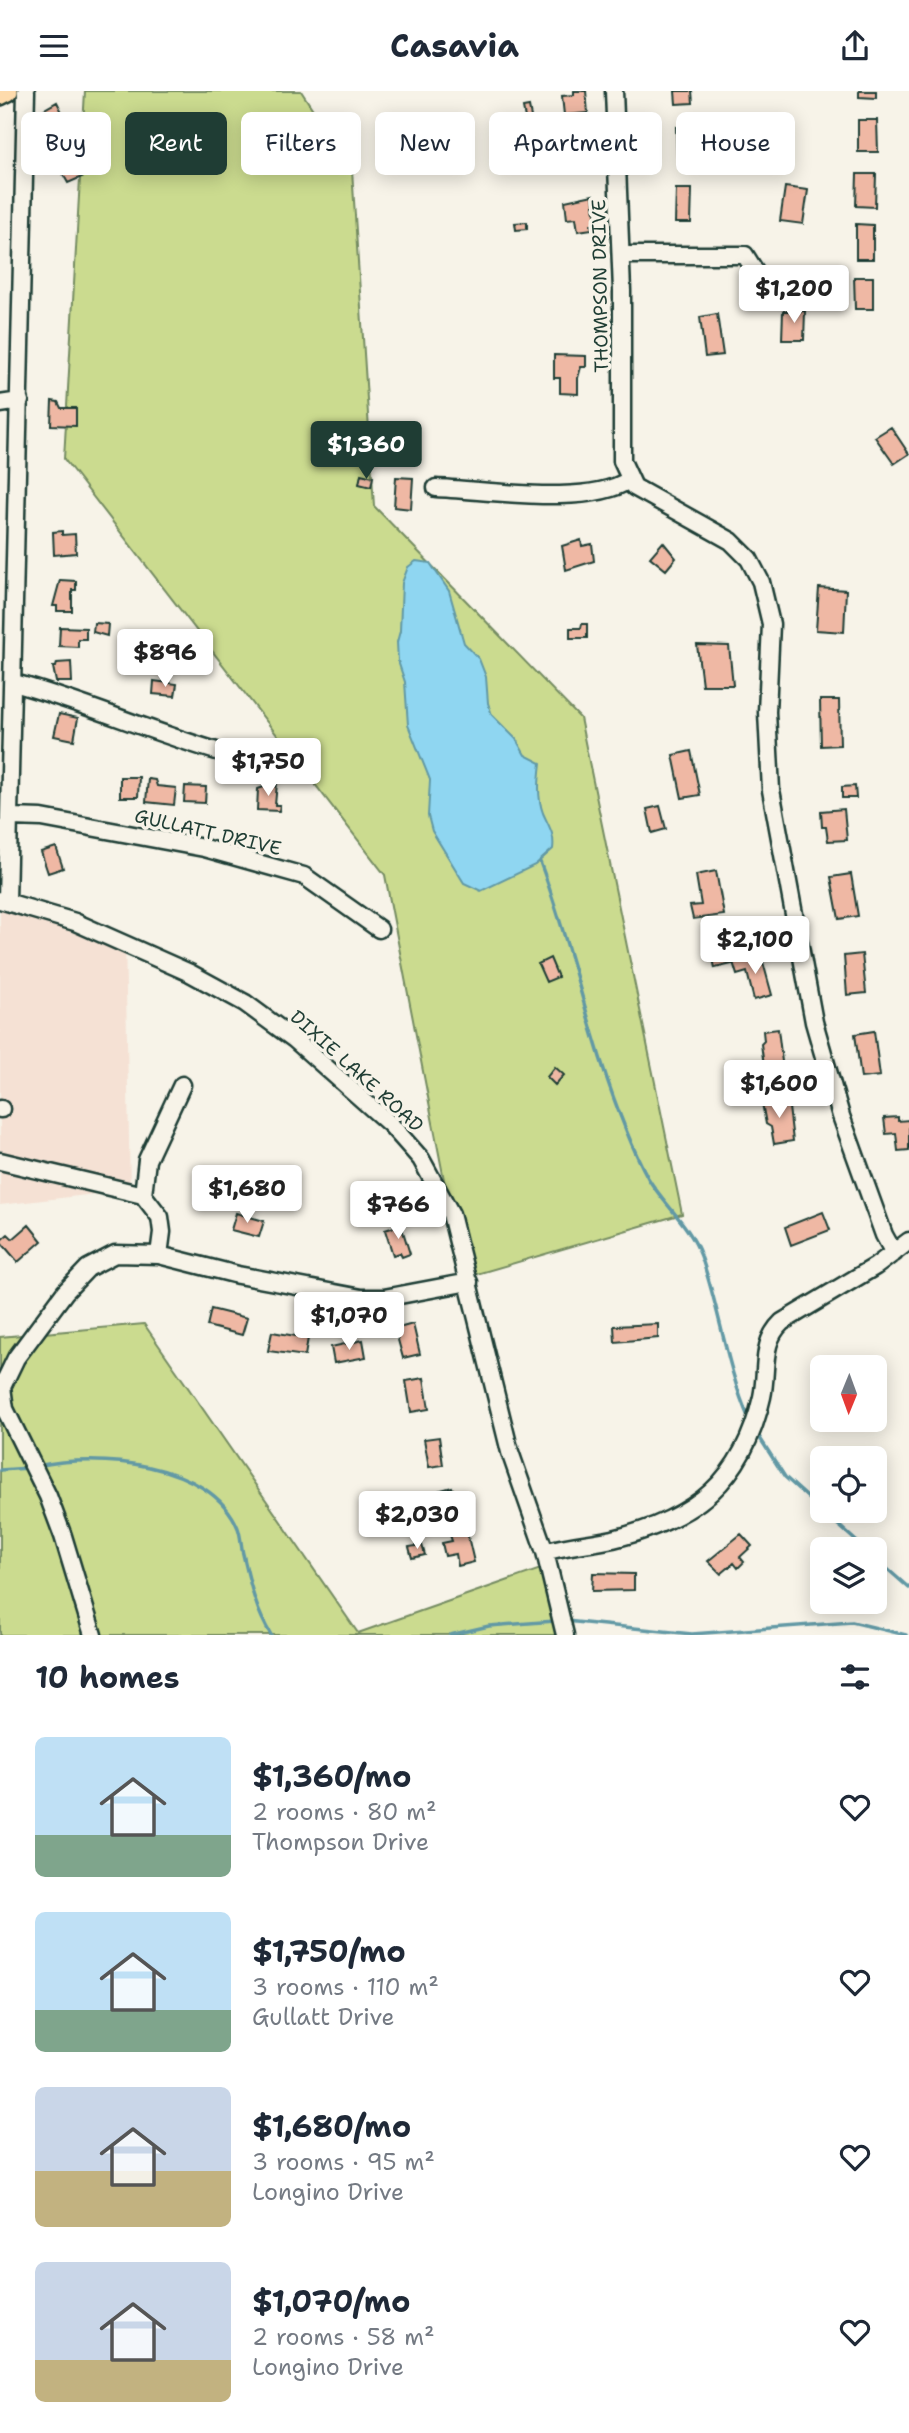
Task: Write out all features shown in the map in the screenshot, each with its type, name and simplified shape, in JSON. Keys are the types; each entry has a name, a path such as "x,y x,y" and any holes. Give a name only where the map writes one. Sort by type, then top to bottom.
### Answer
{"main road":[{"path":"0,95 8,91"}],"street":[{"path":"4,900 11,817 26,91"},
{"name":"THOMPSON DRIVE","path":"614,91 621,255 622,461 629,480"},
{"path":"621,255 745,255 767,290"},
{"path":"0,404 20,401"},
{"path":"436,488 585,495 615,489 629,480 645,496 731,541 749,559 761,582 771,624 766,712 771,790 814,1022 846,1129 884,1235 894,1253"},
{"path":"14,683 54,694 180,741 220,752"},
{"name":"GULLATT DRIVE","path":"11,817 42,818 204,848 304,876 379,929"},
{"name":"DIXIE LAKE ROAD","path":"4,900 75,922 190,972 245,1003 294,1039 391,1125 421,1159 451,1214 510,1452 545,1552 565,1635"},
{"path":"143,1195 147,1160 182,1085"},
{"path":"0,1161 143,1195 160,1217 162,1232 159,1255"},
{"path":"545,1552 642,1531 691,1508 711,1495 736,1465 753,1431 762,1394 766,1346 773,1331 909,1241"},
{"path":"93,1635 63,1536 48,1496 5,1409 2,1387 16,1358 65,1292 88,1268 115,1254 159,1255 238,1275 361,1298 384,1298 469,1282"}],"shaded area":[{"path":"0,888 125,938 130,1190 0,1205"}],"green space":[{"path":"85,91 301,91 315,112 241,112 241,175 352,175 374,506 580,718 682,1214 463,1278 385,875 64,459 80,175 111,175 111,112 84,112"},
{"path":"144,1324 358,1633 552,1565 565,1635 0,1635 0,1337"}],"water":[{"path":"416,561 430,563 449,591 464,643 479,659 486,677 492,715 516,739 525,755 541,763 540,801 552,835 553,849 535,865 481,891 464,883 432,831 428,816 430,780 408,725 405,682 398,661 397,642 402,583 408,567"}],"building":[{"path":"574,91 586,91 588,112 564,112 562,96 574,95"},
{"path":"675,91 692,91 693,103 676,104"},
{"path":"859,91 876,91 876,98 859,97"},
{"path":"57,102 62,112 44,112 43,110"},
{"path":"858,120 877,120 878,152 858,152"},
{"path":"857,174 876,174 875,207 856,206"},
{"path":"64,175 84,176 68,183"},
{"path":"785,187 808,190 803,224 780,221"},
{"path":"676,189 692,189 691,223 675,223"},
{"path":"593,195 596,223 591,225 592,229 578,231 576,218 567,219 565,201"},
{"path":"527,222 527,229 516,230 515,223"},
{"path":"856,224 873,225 873,259 856,259"},
{"path":"854,277 873,277 873,309 855,309"},
{"path":"783,311 805,311 804,340 782,340"},
{"path":"717,314 723,355 705,357 700,317"},
{"path":"554,355 586,356 586,367 581,367 578,378 578,394 560,393 560,378 554,378"},
{"path":"52,401 58,402 61,408 76,408 76,426 51,425"},
{"path":"891,427 909,454 894,464 875,437"},
{"path":"361,474 373,477 371,487 359,484"},
{"path":"396,477 413,478 411,509 394,507"},
{"path":"62,531 62,535 75,534 76,553 54,555 53,532"},
{"path":"581,540 582,546 592,544 594,561 566,570 562,546"},
{"path":"663,542 676,558 666,570 650,557"},
{"path":"60,580 76,581 76,590 72,590 72,611 57,611 57,606 53,606"},
{"path":"819,588 846,590 844,632 816,630"},
{"path":"94,623 108,624 107,636 93,632"},
{"path":"582,624 587,624 587,638 570,638 570,628 581,628"},
{"path":"60,627 86,628 86,639 78,639 78,647 59,646"},
{"path":"697,645 729,646 733,685 702,685"},
{"path":"71,662 72,682 56,682 53,667 56,667 57,663"},
{"path":"154,681 177,684 175,696 153,694"},
{"path":"820,700 839,700 840,745 821,746"},
{"path":"59,714 78,718 74,740 54,736"},
{"path":"691,751 700,795 682,798 673,755"},
{"path":"120,777 139,777 138,797 120,797"},
{"path":"148,779 155,780 157,786 176,788 174,805 146,802"},
{"path":"265,782 277,783 275,805 280,805 279,811 257,810 258,789 264,787"},
{"path":"185,786 206,787 205,803 184,802"},
{"path":"855,786 856,798 842,798 842,787"},
{"path":"660,806 666,829 652,833 647,809"},
{"path":"844,809 847,840 828,841 826,827 822,827 821,811"},
{"path":"56,847 63,868 48,873 41,852"},
{"path":"716,871 724,915 693,919 690,906 701,905 696,875"},
{"path":"851,874 858,916 839,919 831,877"},
{"path":"728,945 732,964 715,968 711,949"},
{"path":"862,954 866,993 847,995 844,956"},
{"path":"761,955 772,995 754,1000 747,972 737,975 733,962"},
{"path":"550,958 558,977 546,982 538,964"},
{"path":"778,1029 783,1070 765,1073 761,1044 764,1041 763,1031"},
{"path":"874,1031 880,1076 861,1078 855,1034"},
{"path":"555,1067 564,1075 555,1085 547,1077"},
{"path":"788,1099 793,1141 774,1144 762,1103"},
{"path":"898,1117 898,1121 909,1120 909,1150 898,1151 896,1133 886,1134 884,1118"},
{"path":"384,1201 385,1210 377,1211 375,1202"},
{"path":"823,1212 830,1230 791,1245 785,1227"},
{"path":"236,1213 264,1221 259,1237 231,1230"},
{"path":"29,1225 42,1241 18,1262 0,1241 8,1234 13,1239"},
{"path":"401,1225 410,1254 402,1257 400,1253 393,1255 385,1230"},
{"path":"211,1309 247,1318 242,1335 207,1326"},
{"path":"413,1324 420,1354 403,1358 395,1329"},
{"path":"658,1324 658,1338 615,1342 614,1326"},
{"path":"272,1332 308,1338 305,1356 268,1351"},
{"path":"363,1340 366,1357 334,1363 331,1347"},
{"path":"424,1378 429,1409 411,1412 406,1381"},
{"path":"439,1437 443,1465 429,1467 424,1439"},
{"path":"452,1487 459,1509 444,1513 438,1491"},
{"path":"466,1528 474,1562 458,1566 456,1554 445,1556 442,1543 452,1541 449,1532"},
{"path":"741,1534 752,1546 740,1557 744,1562 738,1568 734,1563 721,1574 708,1561"},
{"path":"422,1545 425,1555 412,1558 409,1547"},
{"path":"593,1573 634,1574 634,1590 592,1591"}],"waterway":[{"path":"540,862 613,1097 648,1178 684,1225 701,1256 734,1379 749,1419"},
{"path":"756,1432 785,1477 852,1537"},
{"path":"37,1466 61,1462 119,1462 150,1467 204,1488 224,1506 238,1528 254,1596 271,1635"},
{"path":"0,1470 29,1468"},
{"path":"887,1569 909,1588"},
{"path":"450,1635 489,1626 555,1621"},
{"path":"566,1621 692,1634 852,1622 906,1635"}]}
